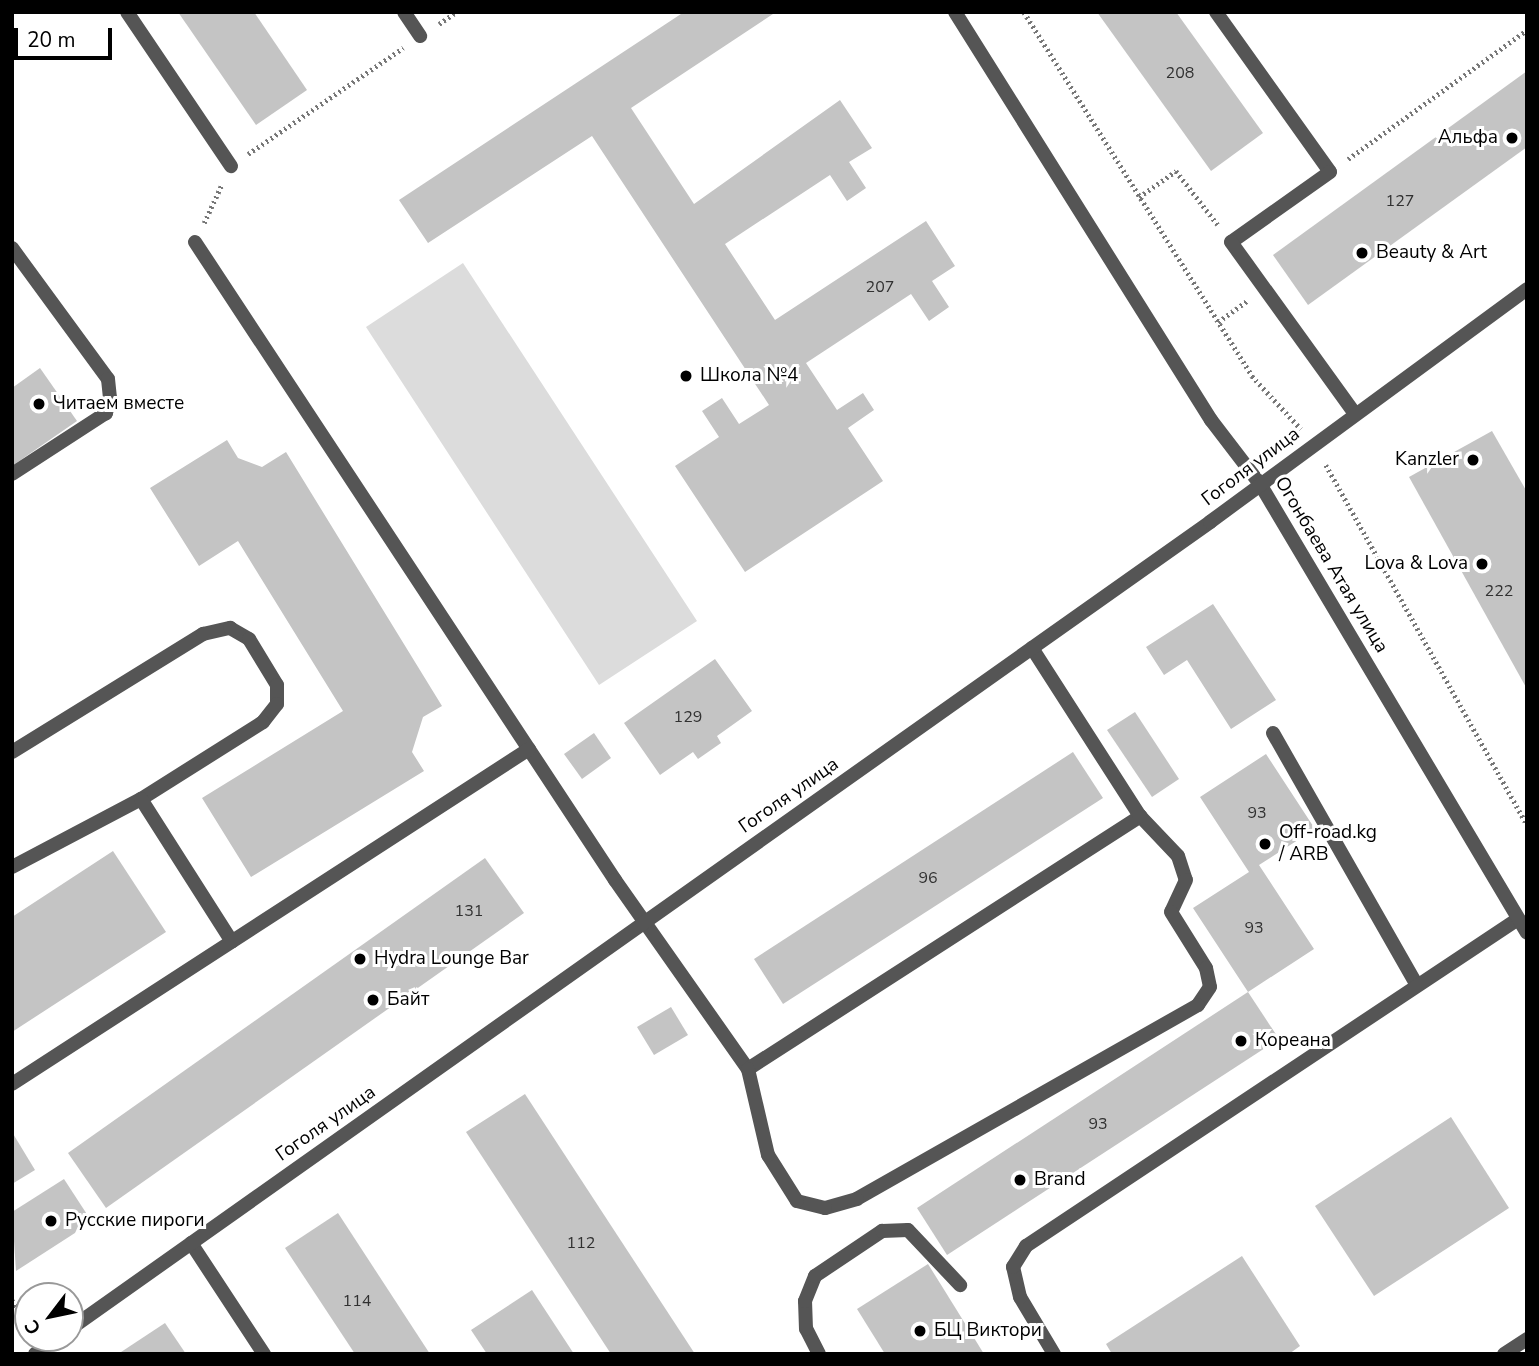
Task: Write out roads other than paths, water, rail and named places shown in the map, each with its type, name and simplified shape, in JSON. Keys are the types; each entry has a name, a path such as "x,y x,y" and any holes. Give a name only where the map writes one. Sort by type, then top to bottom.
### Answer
{"street":[{"path":"127,12 231,166"},
{"path":"404,12 420,36"},
{"name":"Огонбаева Атая улица","path":"955,12 1211,420 1261,484 1527,933"},
{"path":"1216,12 1330,172 1231,242 1355,414"},
{"path":"195,242 643,923 748,1069 768,1155 797,1201 825,1208 857,1199 1198,1005 1210,987 1206,968 1171,912 1186,880 1178,856 1140,816 1032,648"},
{"path":"12,248 108,379 110,398 106,413 12,474"},
{"name":"Гоголя улица","path":"84,1319 1032,648 1527,289"},
{"path":"12,752 203,634 230,628 249,639 277,685 277,704 263,722 141,799 12,867"},
{"path":"1273,733 1416,984"},
{"path":"12,1084 529,749"},
{"path":"141,799 232,942"},
{"path":"748,1069 1140,816"},
{"path":"1054,1354 1020,1297 1013,1267 1026,1246 1416,984 1518,919"},
{"path":"819,1354 806,1329 805,1301 815,1276 882,1231 908,1230 960,1285"},
{"path":"191,1243 264,1354"},
{"path":"1504,1354 1527,1339"}],"place":[{"name":"Альфа","path":"1512,138"},
{"name":"Beauty & Art","path":"1362,253"},
{"name":"Школа №4","path":"686,376"},
{"name":"Читаем вместе","path":"39,404"},
{"name":"Kanzler","path":"1473,460"},
{"name":"Lova & Lova","path":"1482,564"},
{"name":"Off-road.kg / ARB","path":"1265,844"},
{"name":"Hydra Lounge Bar","path":"360,959"},
{"name":"Байт","path":"373,1000"},
{"name":"Кореана","path":"1241,1041"},
{"name":"Brand","path":"1020,1180"},
{"name":"Русские пироги","path":"51,1221"},
{"name":"БЦ Виктори","path":"920,1331"}]}
